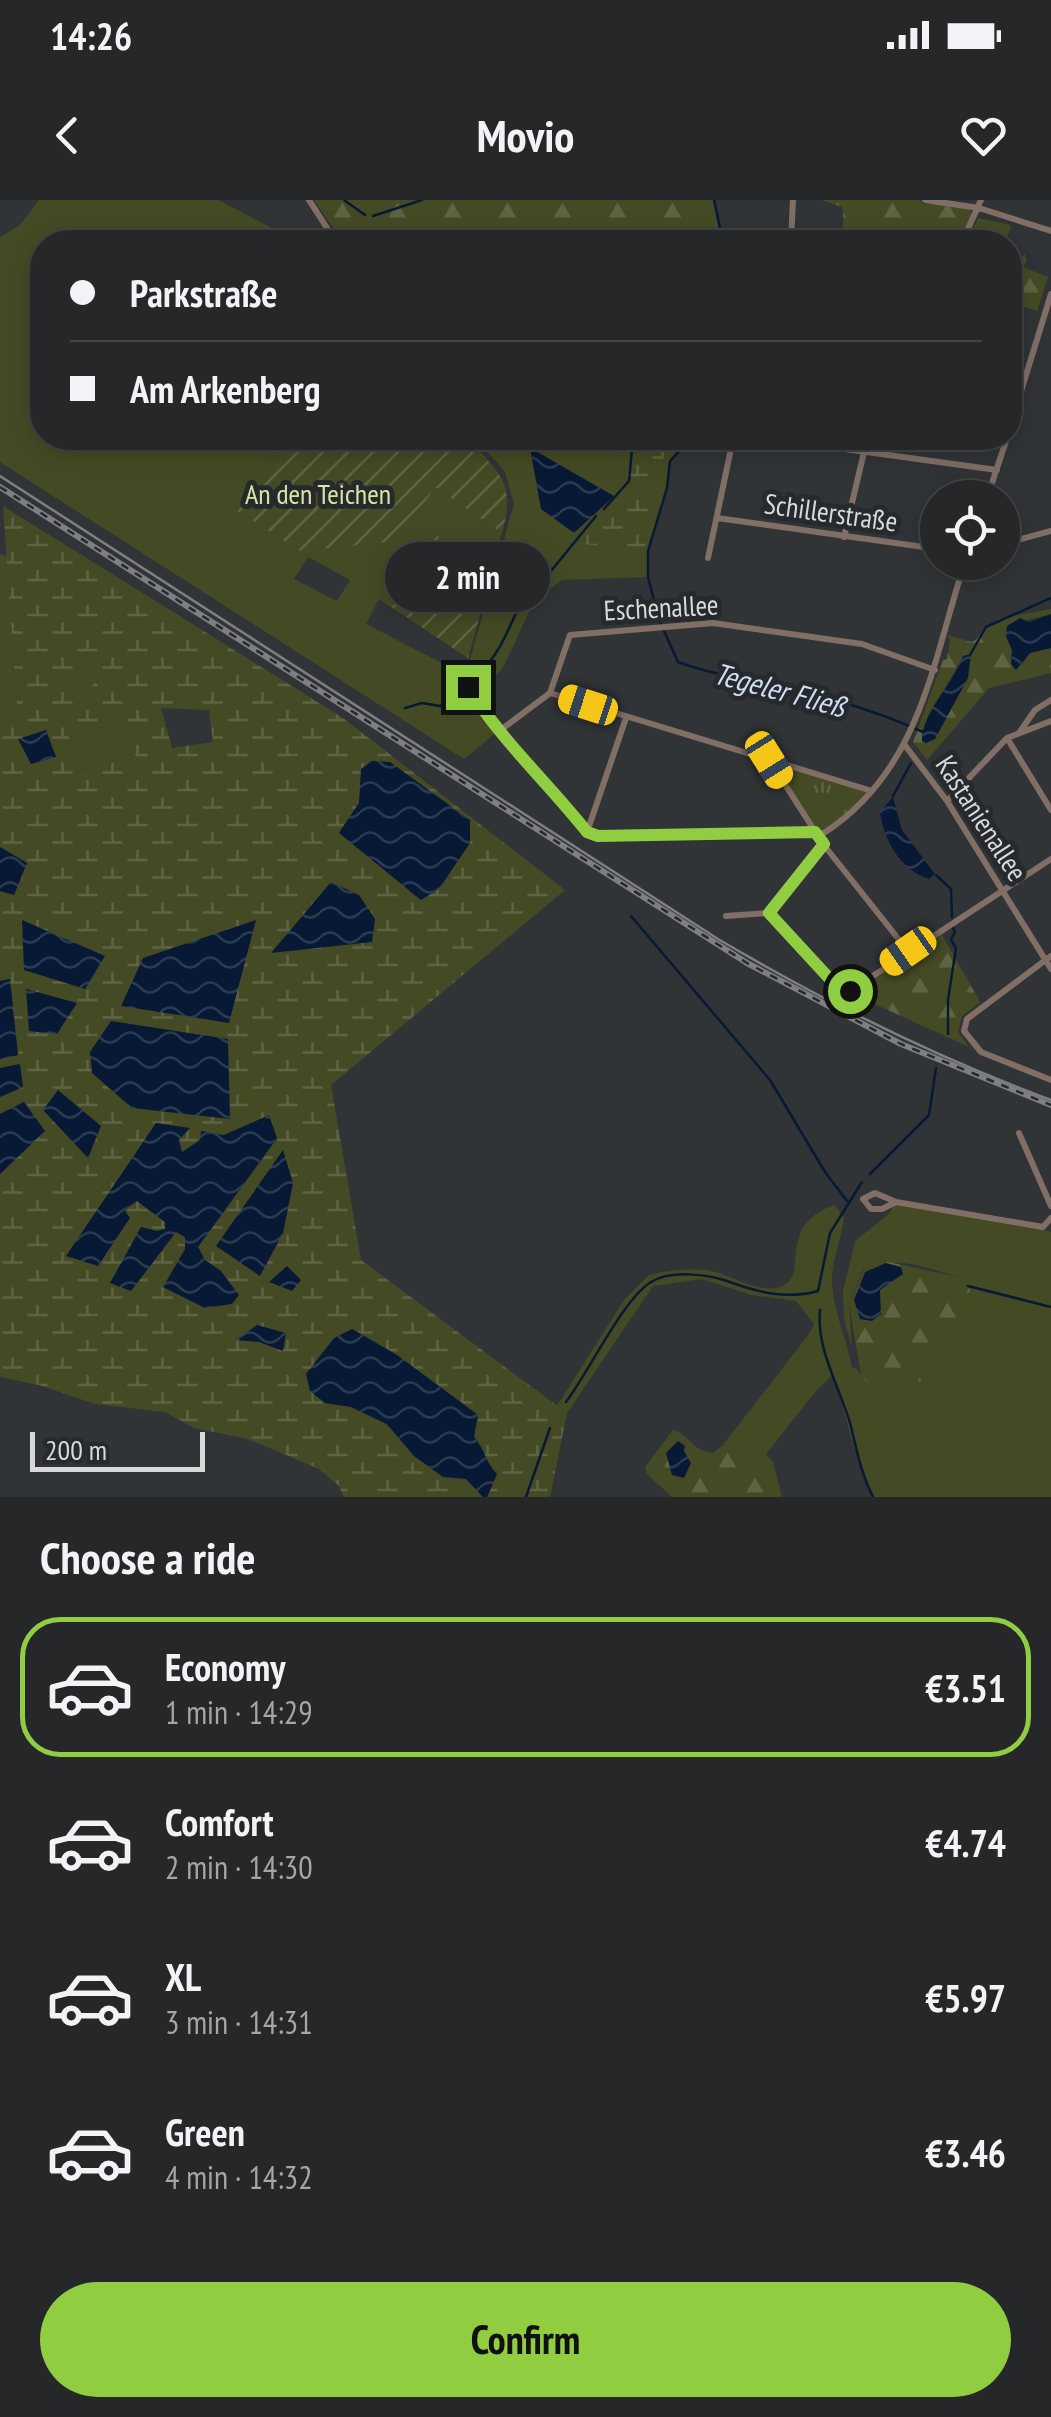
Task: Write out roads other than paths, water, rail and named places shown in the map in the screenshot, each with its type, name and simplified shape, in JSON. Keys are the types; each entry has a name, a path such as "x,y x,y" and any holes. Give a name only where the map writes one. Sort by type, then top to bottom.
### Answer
{"street":[{"path":"309,200 328,230"},
{"path":"791,230 792,200"},
{"path":"924,200 980,204 1051,231"},
{"path":"968,230 980,204"},
{"path":"1022,387 1051,294"},
{"path":"708,558 733,450"},
{"path":"850,450 996,470"},
{"path":"993,480 1003,450"},
{"path":"844,537 864,452"},
{"name":"Schillerstraße","path":"718,518 920,547"},
{"path":"1020,539 1051,531"},
{"path":"468,687 486,708 498,732 544,779 587,832 598,836 824,833 872,791 904,744 936,670 959,580"},
{"name":"Eschenallee","path":"550,693 570,635 662,626 713,623 862,644 936,670"},
{"path":"498,732 550,693 872,791"},
{"path":"1020,734 1035,710 1051,700"},
{"path":"587,832 626,718"},
{"path":"947,801 1007,738 1051,721"},
{"path":"1007,738 1051,810"},
{"name":"Kastanienallee","path":"904,744 947,801 1048,958 1051,969"},
{"path":"769,760 815,832 908,951"},
{"path":"726,916 769,913 824,844"},
{"path":"769,913 840,990 850,991 1051,859"},
{"path":"1048,958 967,1019 964,1031 980,1052 1051,1080"},
{"path":"1019,1133 1051,1206"},
{"path":"896,1202 1047,1229 1051,1218"}],"water":[{"path":"530,450 614,496 574,533 541,509"},
{"path":"1051,614 1051,648 1030,653 1016,670 1011,664 1007,626 1020,618 1029,622"},
{"path":"971,654 968,678 935,739 922,741 927,718 963,656"},
{"path":"46,730 56,757 31,764 18,739"},
{"path":"372,761 390,762 470,820 470,843 439,889 421,900 339,833 359,803 361,769"},
{"path":"893,797 902,830 935,874 929,879 902,861 885,833 880,812"},
{"path":"0,847 27,863 14,895 0,891"},
{"path":"331,882 359,895 375,919 372,942 271,953"},
{"path":"22,920 105,956 85,989 24,970"},
{"path":"256,920 229,1023 121,1006 143,958"},
{"path":"10,979 18,1055 0,1059 0,981"},
{"path":"26,989 77,1003 57,1034 29,1031"},
{"path":"111,1021 228,1039 230,1119 132,1108 92,1073 90,1052"},
{"path":"20,1064 23,1087 0,1097 0,1068"},
{"path":"58,1090 101,1126 88,1158 43,1110"},
{"path":"24,1102 45,1131 0,1174 0,1114"},
{"path":"269,1115 277,1138 198,1247 205,1260 221,1271 239,1295 232,1304 205,1308 163,1287 185,1249 185,1237 176,1232 131,1291 110,1283 141,1227 165,1229 165,1222 137,1201 124,1209 130,1218 98,1266 66,1256 156,1123 190,1128 179,1140 182,1152 200,1140 201,1131 224,1135"},
{"path":"283,1150 293,1183 283,1233 260,1276 216,1246"},
{"path":"886,1263 901,1267 903,1274 880,1290 881,1314 872,1321 860,1319 854,1300 865,1272"},
{"path":"287,1266 301,1280 292,1291 269,1282"},
{"path":"257,1325 286,1333 283,1351 259,1342 235,1340"},
{"path":"352,1329 397,1355 478,1415 474,1437 497,1474 487,1497 466,1479 443,1477 414,1456 387,1424 351,1407 325,1403 310,1391 306,1374 334,1338"},
{"path":"678,1441 685,1446 691,1463 684,1478 672,1475 666,1453"}],"waterway":[{"path":"344,200 365,215"},
{"path":"373,216 422,200"},
{"name":"Tegeler Fließ","path":"714,200 720,230"},
{"path":"604,509 629,481 632,450"},
{"name":"Tegeler Fließ","path":"680,450 670,461 667,488 648,551 648,577 659,620 678,662 827,698 923,732"},
{"path":"478,674 503,642 533,580 546,577 596,516"},
{"name":"Tegeler Fließ","path":"970,655 986,627 1051,598"},
{"path":"405,708 422,703 440,706 464,691"},
{"path":"893,796 911,763"},
{"path":"936,875 951,889 952,917"},
{"path":"631,916 770,1080 847,1201"},
{"path":"948,1034 948,1000 956,948 951,940 955,932 952,926"},
{"path":"870,1174 929,1115 936,1068"},
{"path":"566,1402 629,1304 659,1278 699,1275 783,1295 818,1291 830,1233 862,1182"},
{"path":"968,1286 1051,1307"},
{"path":"820,1310 825,1353 873,1497"},
{"path":"526,1497 550,1428"}],"tram line":[{"path":"0,476 718,939 881,1027 1051,1100"}],"railway":[{"path":"0,487 747,963 901,1044 1051,1105"}],"park label":[{"name":"An den Teichen","path":"318,493"}]}
